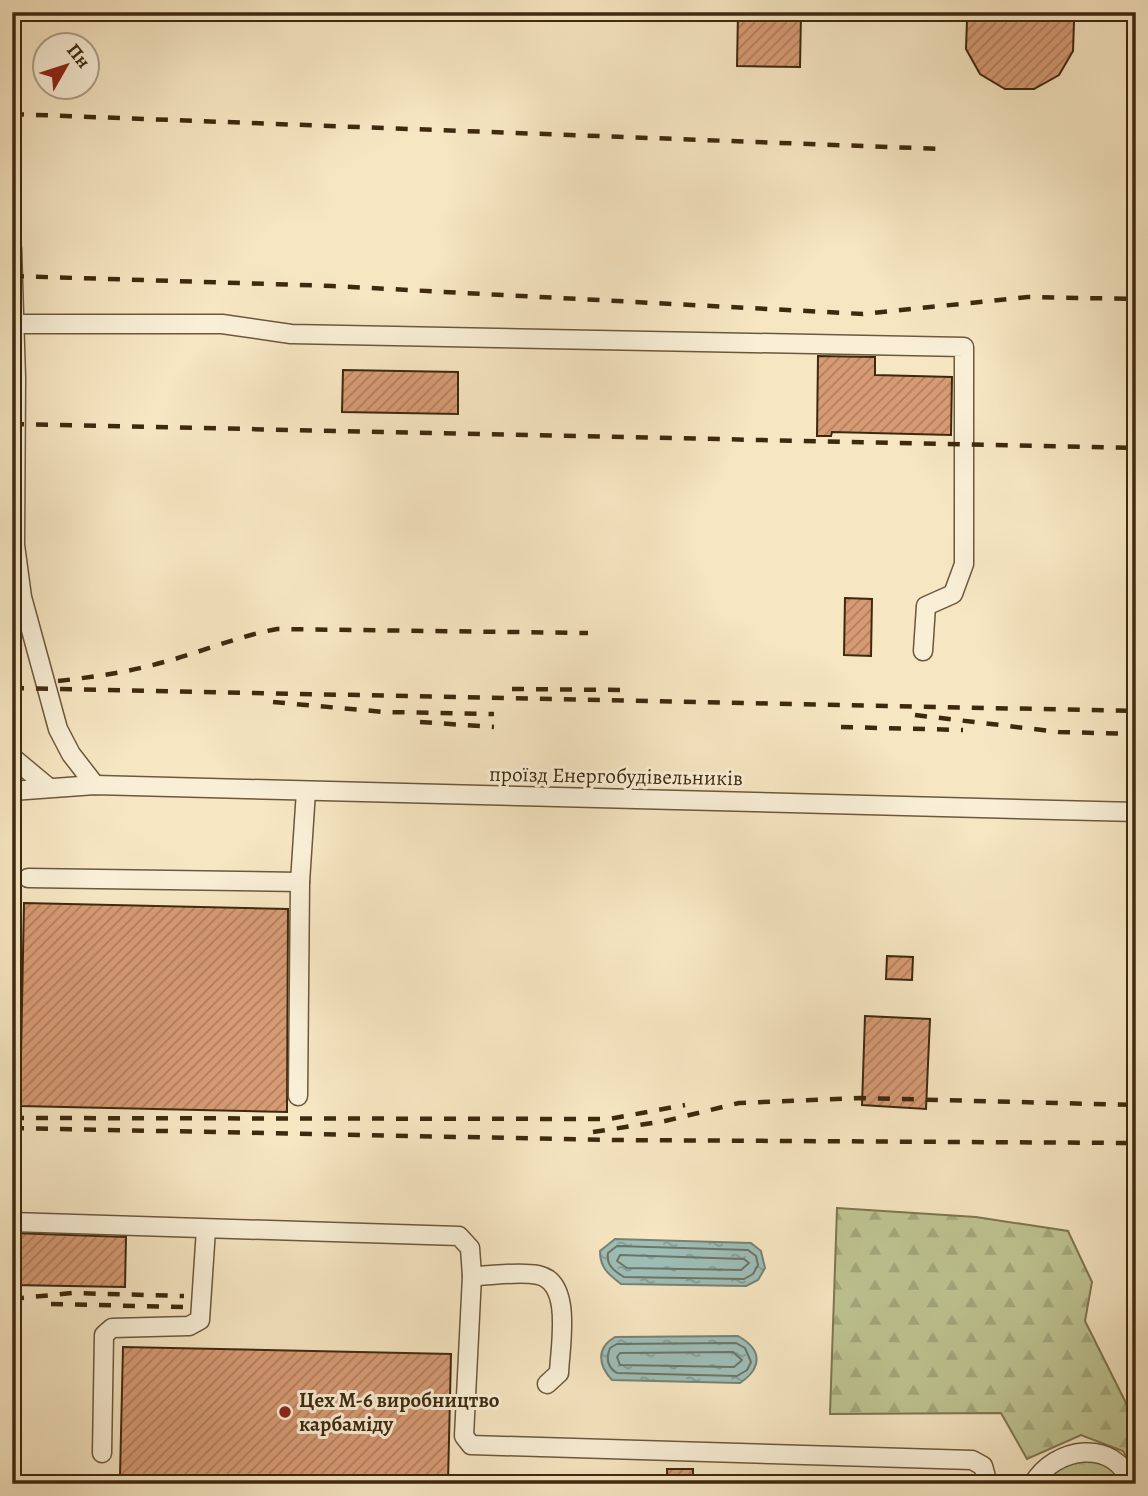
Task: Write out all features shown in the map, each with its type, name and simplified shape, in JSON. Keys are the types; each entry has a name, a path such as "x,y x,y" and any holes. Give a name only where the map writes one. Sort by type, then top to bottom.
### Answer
{"street":[{"path":"12,249 15,324 15,545 22,597 58,729 71,754 95,785"},
{"path":"15,324 222,324 291,334 964,346 964,564 953,594 926,606 923,651"},
{"path":"12,757 48,788"},
{"name":"проїзд Енергобудівельників","path":"12,791 95,785 1136,812"},
{"path":"298,1096 300,882 306,791"},
{"path":"28,878 300,882"},
{"path":"12,1222 459,1236 470,1248 472,1276 464,1436 471,1445 972,1460 983,1466 988,1484"},
{"path":"102,1453 104,1335 112,1328 190,1326 200,1320 206,1229"},
{"path":"472,1276 539,1275 553,1283 562,1298 559,1373 547,1384"},
{"path":"1033,1484 1041,1469 1062,1456 1085,1452 1107,1455 1127,1473 1131,1484"}],"green space":[{"path":"837,1208 976,1217 1068,1231 1092,1282 1085,1321 1136,1423 1136,1472 1123,1451 1081,1435 1027,1459 1001,1413 830,1414"},
{"path":"1098,1460 1114,1470 1121,1484 1043,1484 1054,1471 1066,1464"}],"water":[{"path":"615,1239 751,1243 761,1251 765,1268 758,1280 746,1286 621,1284 606,1270 600,1257 600,1251"},
{"path":"738,1336 752,1347 757,1359 752,1371 740,1383 612,1380 602,1363 602,1351 615,1337"}],"building":[{"path":"971,12 1069,12 1074,22 1073,51 1059,75 1034,89 1005,89 980,74 966,49 967,20"},
{"path":"738,13 801,15 800,67 737,66"},
{"path":"818,356 875,357 875,375 952,377 951,435 832,432 831,436 817,436"},
{"path":"343,370 458,372 458,414 342,412"},
{"path":"845,598 872,599 871,656 844,655"},
{"path":"24,903 288,909 287,1112 20,1106"},
{"path":"887,956 913,957 912,980 886,979"},
{"path":"865,1016 930,1019 926,1109 862,1105"},
{"path":"12,1233 126,1237 125,1287 12,1285"},
{"name":"Цех М-6 виробництво карбаміду","path":"123,1347 451,1354 448,1483 120,1476"},
{"path":"667,1469 693,1469 693,1484 667,1484"}],"railway":[{"path":"12,114 942,149"},
{"path":"12,276 332,286 863,314 1028,297 1136,299"},
{"path":"12,424 1136,448"},
{"path":"58,681 151,666 277,629 588,633"},
{"path":"12,688 1136,711"},
{"path":"512,689 624,690"},
{"path":"273,702 384,712 494,714"},
{"path":"915,715 1059,732 1136,734"},
{"path":"420,722 494,727"},
{"path":"841,727 963,730"},
{"path":"593,1132 665,1121 739,1103 860,1098 1136,1105"},
{"path":"12,1118 609,1119 685,1105"},
{"path":"12,1128 612,1140 1136,1143"},
{"path":"12,1299 72,1293 184,1296"},
{"path":"51,1304 183,1307"}],"place":[{"name":"Цех М-6 виробництво карбаміду","path":"285,1412"}]}
